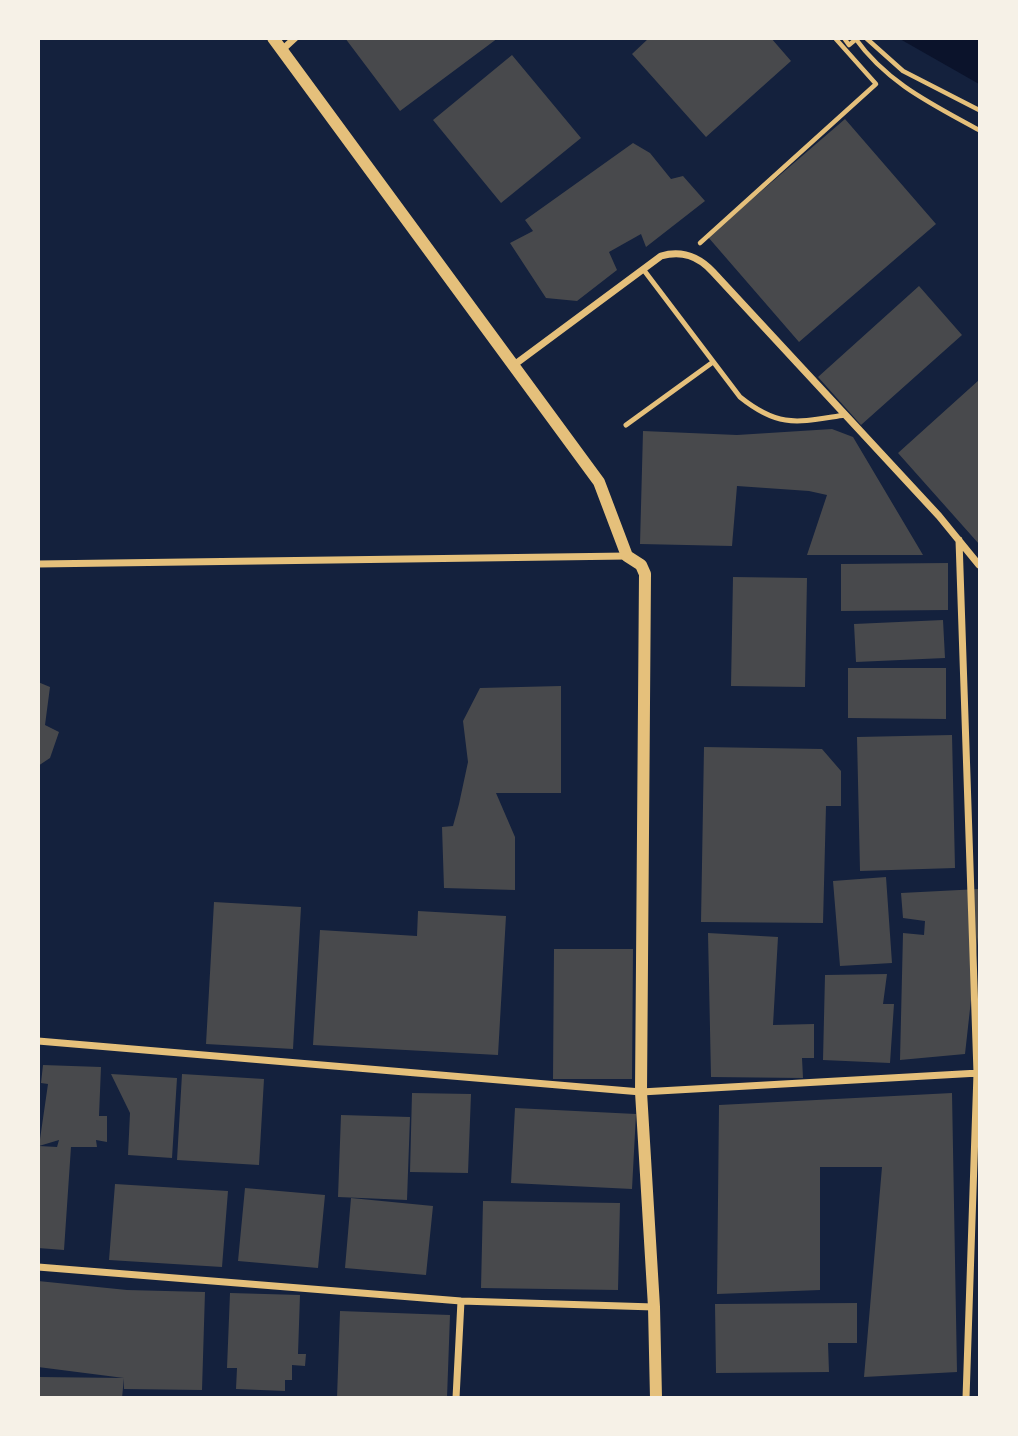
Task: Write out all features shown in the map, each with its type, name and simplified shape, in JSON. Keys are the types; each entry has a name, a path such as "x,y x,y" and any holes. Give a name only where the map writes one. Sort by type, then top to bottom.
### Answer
{"street":[{"path":"273,38 599,482 627,556"},
{"path":"282,50 295,38"},
{"path":"514,365 661,256 672,253 695,257 713,272 845,415 979,565"},
{"path":"959,540 978,1073 966,1398"},
{"path":"38,564 627,556 641,565 645,574 641,1092 654,1307 656,1398"},
{"path":"38,1041 641,1092 978,1073"},
{"path":"38,1267 461,1301 654,1307"},
{"path":"456,1398 461,1301"}],"lane":[{"path":"643,269 740,397 765,415 793,423 845,415"},
{"path":"626,425 713,362"}],"path":[{"path":"686,255 876,84 835,38"},
{"path":"844,38 849,45 855,39 873,62 917,97 979,130"},
{"path":"866,38 903,71 979,110"}],"water":[{"path":"900,39 979,39 979,84"}],"building":[{"path":"345,38 498,38 400,111"},
{"path":"649,38 771,38 791,61 706,137 632,54"},
{"path":"512,55 581,138 501,203 433,120"},
{"path":"845,119 936,224 799,342 708,237"},
{"path":"633,143 650,153 671,179 683,176 705,201 646,247 641,234 609,252 617,270 577,301 546,298 510,243 533,231 525,220"},
{"path":"919,286 962,335 861,425 818,377"},
{"path":"979,380 979,544 898,453"},
{"path":"832,429 853,437 923,555 807,555 827,495 809,491 737,486 732,546 640,544 643,431 737,435"},
{"path":"948,563 948,610 841,611 841,564"},
{"path":"733,577 807,578 805,687 731,686"},
{"path":"943,620 945,658 856,662 854,624"},
{"path":"848,668 946,668 946,719 848,718"},
{"path":"38,682 50,687 45,725 59,732 50,758 38,766"},
{"path":"561,686 561,793 496,793 515,837 515,890 444,888 442,827 453,826 468,762 463,721 480,688"},
{"path":"952,735 955,868 860,871 857,737"},
{"path":"704,747 822,749 841,771 841,806 826,806 823,923 701,922"},
{"path":"886,877 892,963 840,966 833,881"},
{"path":"979,889 979,928 965,1054 900,1060 903,933 924,935 925,921 903,918 901,893"},
{"path":"214,902 301,907 293,1049 206,1044"},
{"path":"418,911 506,916 498,1055 313,1045 320,930 417,936"},
{"path":"708,933 778,937 773,1025 814,1024 814,1058 802,1058 803,1078 711,1077"},
{"path":"554,949 633,949 632,1079 553,1079"},
{"path":"887,974 883,1004 894,1004 890,1063 823,1060 825,975"},
{"path":"43,1065 101,1067 99,1116 107,1116 107,1142 96,1140 97,1147 71,1147 64,1250 38,1248 39,1146 48,1084 41,1083","holes":["59,1140 57,1147 39,1146"]},
{"path":"111,1074 177,1078 172,1158 128,1155 130,1113"},
{"path":"182,1074 264,1079 259,1165 177,1160"},
{"path":"412,1093 471,1094 468,1173 410,1172"},
{"path":"952,1093 957,1372 864,1377 882,1167 820,1167 820,1290 717,1294 719,1105"},
{"path":"515,1108 636,1114 632,1189 511,1183"},
{"path":"341,1115 410,1117 407,1200 338,1197"},
{"path":"115,1184 228,1191 222,1267 109,1260"},
{"path":"245,1188 325,1195 318,1268 238,1261"},
{"path":"351,1198 433,1206 426,1275 345,1268"},
{"path":"483,1201 620,1203 618,1290 481,1288"},
{"path":"38,1281 127,1290 205,1292 202,1390 124,1389 124,1378 38,1367"},
{"path":"230,1293 300,1295 298,1354 306,1354 305,1366 292,1365 292,1380 285,1380 285,1391 236,1389 237,1368 227,1368"},
{"path":"857,1303 857,1343 828,1343 829,1372 716,1373 715,1304"},
{"path":"340,1311 450,1315 447,1398 337,1398"},
{"path":"38,1377 124,1378 122,1398 38,1398"}]}
